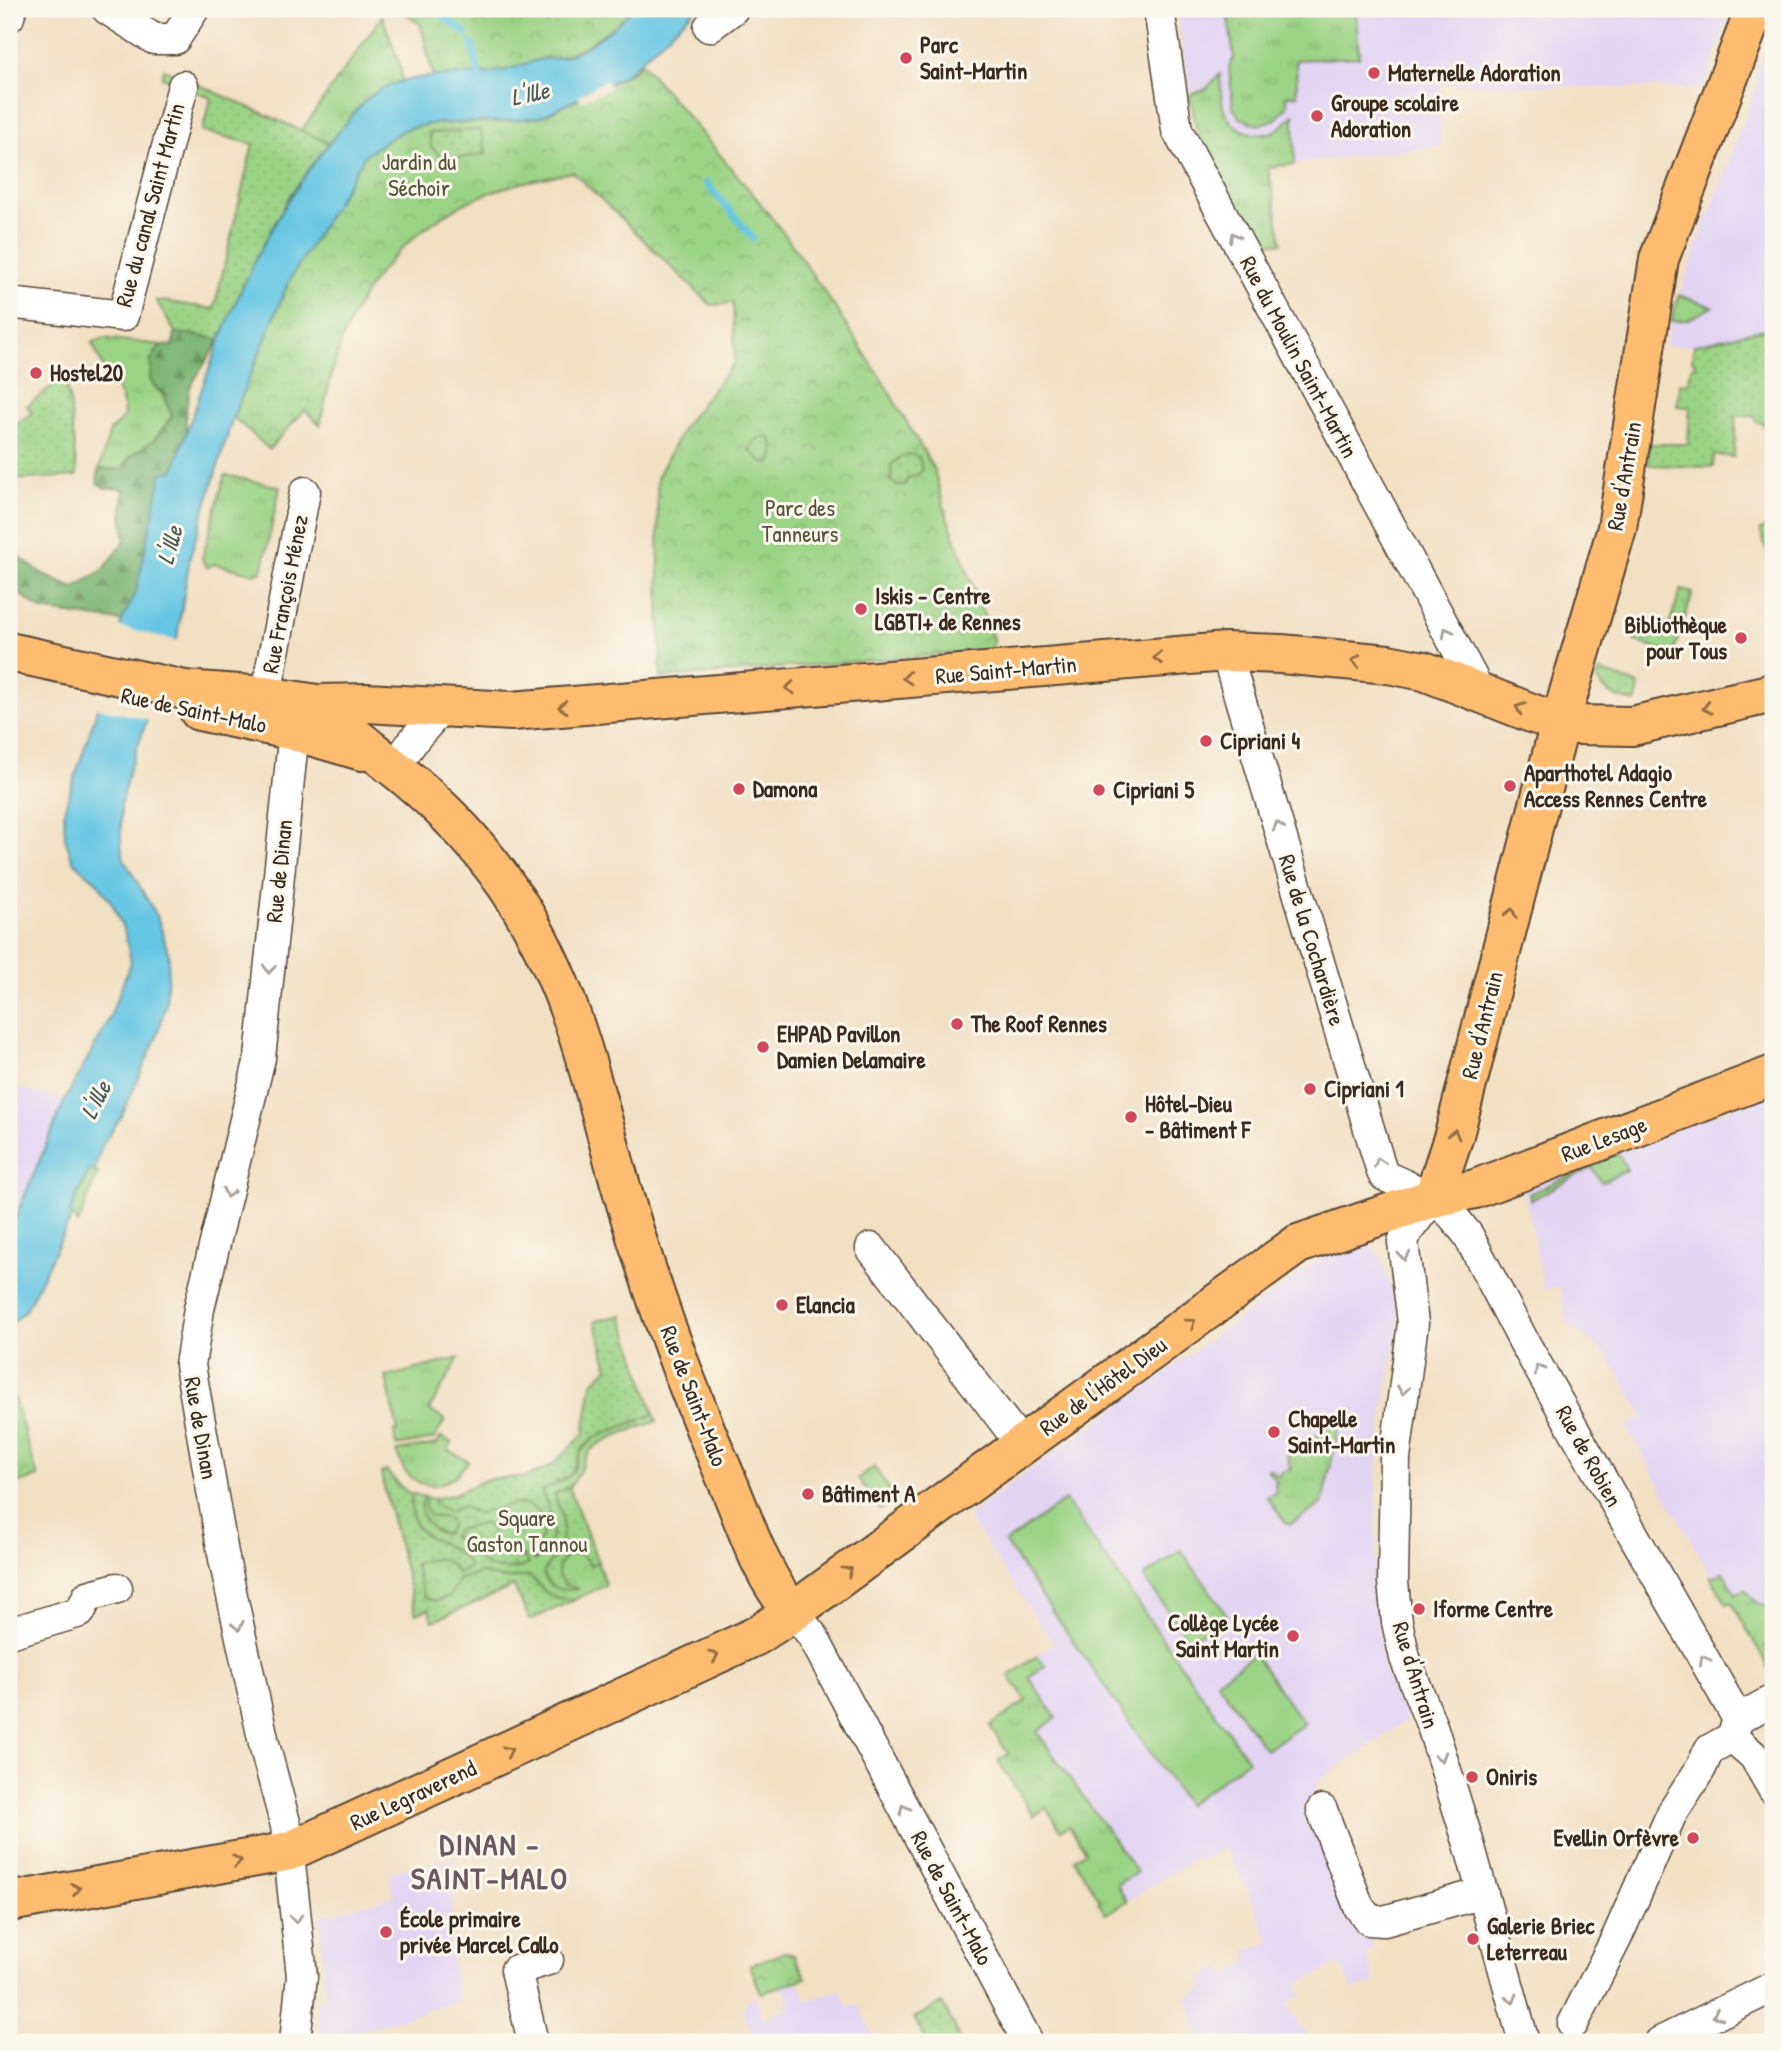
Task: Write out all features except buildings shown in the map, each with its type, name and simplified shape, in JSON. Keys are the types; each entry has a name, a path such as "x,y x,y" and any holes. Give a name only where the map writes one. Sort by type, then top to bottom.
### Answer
{"main road":[{"name":"Rue d'Antrain","path":"1433,1198 1454,1135 1560,723 1616,528 1659,259 1755,9"},
{"name":"Rue de Saint-Malo","path":"9,631 87,669"},
{"name":"Rue de Saint-Malo","path":"9,652 317,720 386,762 433,800 480,850 511,892 550,962 576,1026 629,1212 695,1402 764,1566 778,1595 793,1612"},
{"name":"Rue Saint-Martin","path":"317,720 366,703 512,711 1226,652 1388,664 1424,671 1560,723 1632,726 1773,693"},
{"name":"Rue de Saint-Malo","path":"9,674 87,669"},
{"name":"Rue Lesage","path":"1433,1198 1485,1185 1773,1075"},
{"name":"Rue de l'Hôtel Dieu","path":"793,1612 1298,1244 1433,1198"},
{"name":"Rue Legraverend","path":"9,1902 290,1851 708,1659 756,1636 793,1612"}],"street":[{"path":"9,17 11,9"},
{"path":"107,9 154,39 175,39 194,9"},
{"path":"709,27 733,9"},
{"name":"Rue du Moulin Saint-Martin","path":"1159,9 1177,130 1480,692"},
{"name":"Rue du canal Saint Martin","path":"9,303 123,316 183,86"},
{"name":"Rue François Ménez","path":"259,709 305,492"},
{"name":"Rue de la Cochardière","path":"1226,652 1382,1172 1385,1176 1433,1198"},
{"path":"386,762 416,737 443,707"},
{"name":"Rue de Dinan","path":"295,2042 302,1976 290,1851 224,1559 190,1365 199,1309 260,1058 317,720"},
{"name":"Rue de Robien","path":"1433,1198 1452,1215 1468,1235 1741,1737 1773,1788"},
{"name":"Rue d'Antrain","path":"1433,1198 1403,1241 1413,1323 1395,1458 1393,1581 1397,1622 1405,1658 1433,1729 1483,1893 1524,2042"},
{"path":"871,1248 1021,1446"},
{"path":"9,1633 80,1612 88,1596 117,1588"},
{"name":"Rue de Saint-Malo","path":"793,1612 812,1635 1028,2042"},
{"path":"1573,2024 1618,1937 1672,1813 1710,1750 1741,1737 1773,1700"},
{"path":"1322,1810 1359,1907 1368,1920 1384,1921 1483,1893"},
{"path":"533,2042 516,1970 548,1960"},
{"path":"1660,2042 1773,1987"}],"shaded area":[{"name":"Groupe scolaire Adoration","path":"1176,9 1732,9 1703,89 1440,84 1441,146 1268,167 1282,243 1243,229 1198,137"},
{"path":"1773,26 1773,327 1694,345 1665,346 1679,295 1757,85 1755,75"},
{"path":"9,1086 65,1100 9,1233"},
{"path":"1773,1092 1773,1668 1769,1668 1731,1602 1727,1604 1626,1426 1644,1417 1605,1352 1567,1323 1560,1287 1544,1290 1524,1188"},
{"path":"1354,1243 1369,1245 1382,1258 1400,1317 1383,1412 1376,1482 1376,1606 1380,1648 1388,1678 1407,1720 1315,1784 1320,1794 1309,1799 1364,1937 1369,1935 1374,1949 1366,1953 1375,1982 1352,1990 1339,1964 1296,1985 1302,1995 1287,2004 1312,2042 1199,2042 1194,2013 1186,2000 1205,1987 1200,1979 1220,1967 1226,1976 1249,1961 1245,1951 1269,1942 1250,1895 1224,1847 1199,1863 1196,1858 1106,1914 1074,1859 1086,1851 1069,1826 1061,1830 1046,1808 1034,1816 998,1761 1008,1754 990,1726 1026,1701 1009,1676 1053,1643 967,1516 1324,1256"},
{"name":"École primaire privée Marcel Callo","path":"454,1858 450,1948 459,2002 426,2009 426,2012 348,2034 325,2036 321,2030 315,2002 325,2000 320,1916 393,1897 389,1872"},
{"path":"799,1982 806,2001 840,1990 848,2007 858,2005 877,2042 755,2042 743,2011 747,1999 755,1997 763,2017 790,2008 783,1986"}],"green space":[{"path":"401,9 631,9 623,20 584,47 558,58 544,58 505,72 433,76 421,25"},
{"path":"1176,9 1366,9 1356,10 1359,57 1296,60 1297,95 1287,96 1287,107 1276,119 1258,125 1240,118 1233,108 1229,67 1234,57 1227,10"},
{"path":"382,16 400,65 402,81 371,95 329,143 301,131"},
{"name":"Parc des Tanneurs","path":"641,62 786,236 882,380 934,469 946,514 993,639 992,650 661,678 657,478 684,426 735,361 733,303 711,305 573,172 500,189 473,200 447,213 401,249 364,295 350,321 336,357 320,425 305,410 269,449 233,417 288,283 364,155 403,130 428,124 540,117 595,93 634,70"},
{"path":"164,69 329,143 289,197 220,339 175,332 156,300 214,309 253,144 202,131 211,98 162,77"},
{"path":"1220,74 1225,113 1232,123 1242,130 1267,134 1281,127 1294,115 1295,164 1268,167 1282,243 1249,243 1198,137 1190,95 1206,89"},
{"path":"481,130 486,154 445,160 431,147 429,133"},
{"path":"1679,295 1713,307 1687,320 1671,321"},
{"path":"1773,327 1773,424 1765,428 1762,422 1756,422 1754,416 1736,416 1734,457 1714,455 1713,467 1649,465 1648,444 1688,444 1690,407 1677,406 1680,383 1689,384 1691,367 1696,365 1692,360 1694,345"},
{"path":"175,332 220,339 190,387 186,410 186,459 127,622 41,610 15,590 9,580 9,546 38,571 74,588 104,569 125,540 122,515 124,489 105,488 97,483 99,469 122,469 131,456 154,440 172,416 163,395 150,381 151,360 161,345 173,346"},
{"path":"104,338 161,345 151,360 150,381 163,395 173,416 154,440 131,456 122,469 99,469 110,431 124,417 121,397 92,343"},
{"path":"64,377 70,402 77,476 9,480 9,429 32,413 27,406"},
{"path":"768,437 774,447 770,464 750,451 753,442"},
{"path":"909,454 919,457 922,470 918,475 908,478 905,485 898,486 891,481 891,465"},
{"path":"225,475 280,487 262,571 255,574 215,564 207,567 202,559"},
{"path":"1773,525 1773,568 1760,530"},
{"path":"1681,590 1693,593 1673,654 1634,641 1637,633 1644,635 1647,628 1657,631 1661,623 1669,625"},
{"path":"1600,671 1639,685 1636,702 1619,697 1604,688 1597,679"},
{"path":"1616,1154 1627,1170 1601,1182 1592,1167 1531,1200 1529,1194"},
{"path":"89,1170 98,1172 78,1224 70,1212"},
{"path":"622,1315 654,1414 593,1438 582,1449 571,1475 542,1491 552,1529 551,1538 543,1554 535,1561 530,1553 541,1539 543,1524 537,1510 530,1506 511,1505 478,1514 462,1506 450,1512 435,1505 433,1499 452,1495 488,1479 526,1477 551,1466 584,1434 592,1383 608,1368 595,1321"},
{"path":"459,1358 429,1410 445,1420 434,1439 396,1446 394,1432 398,1431 386,1377"},
{"path":"9,1383 38,1477 9,1486"},
{"name":"Square Gaston Tannou","path":"654,1414 657,1421 609,1439 593,1449 569,1487 606,1585 530,1620 514,1586 433,1621 429,1609 416,1614 381,1473 386,1471 406,1492 433,1499 452,1495 488,1479 526,1477 551,1466 574,1471 578,1455 593,1438"},
{"path":"1340,1423 1322,1504 1291,1524 1286,1523 1267,1497 1276,1493 1277,1482 1267,1470 1280,1477 1281,1473 1291,1470 1287,1456 1301,1446 1304,1449 1318,1434 1320,1437 1323,1435 1321,1432"},
{"path":"441,1437 452,1443 448,1450 468,1461 449,1480 428,1485 418,1482 402,1465 397,1451 437,1444"},
{"path":"874,1467 896,1499 880,1510 858,1478"},
{"path":"386,1471 399,1486 412,1495 415,1524 431,1538 451,1548 469,1566 457,1573 449,1562 444,1560 433,1559 414,1564 424,1596 430,1600 444,1599 450,1596 459,1579 480,1573 505,1579 530,1576 547,1593 558,1598 576,1599 530,1620 514,1586 433,1621 429,1609 416,1614 383,1483 381,1473"},
{"path":"569,1487 598,1562 590,1565 586,1559 575,1554 565,1558 561,1562 558,1575 565,1585 579,1589 568,1590 553,1586 543,1573 556,1555 562,1532 562,1517 554,1494"},
{"path":"423,1498 426,1498 425,1507 430,1516 448,1518 451,1526 445,1534 425,1521"},
{"path":"1065,1500 1248,1760 1187,1805 1005,1543"},
{"path":"485,1523 501,1551 513,1556 524,1556 529,1564 510,1569 490,1567 452,1537 456,1530"},
{"path":"1181,1550 1227,1615 1189,1641 1144,1577"},
{"path":"1723,1572 1735,1594 1745,1589 1756,1602 1773,1609 1773,1642 1765,1647 1773,1666 1769,1668 1731,1602 1727,1604 1710,1576 1713,1578"},
{"path":"1254,1654 1304,1724 1266,1750 1217,1681"},
{"path":"1037,1656 1045,1666 1029,1677 1056,1718 1037,1732 1137,1872 1117,1885 1127,1901 1106,1914 1074,1859 1086,1851 1069,1826 1061,1830 1046,1808 1034,1816 998,1761 1008,1754 990,1726 1026,1701 1009,1676"},
{"path":"785,1952 794,1955 806,1978 761,1993 750,1965"},
{"path":"942,2003 961,2042 927,2042 914,2018"}],"water":[{"name":"L'Ille","path":"631,9 696,9 624,76 540,117 428,124 403,130 365,155 288,283 233,417 190,557 177,638 129,770 121,803 121,845 124,859 157,916 169,955 166,1004 157,1036 121,1117 102,1145 94,1171 89,1170 70,1212 72,1216 26,1310 9,1326 9,1233 65,1100 108,1022 131,962 125,933 113,905 97,882 73,861 65,839 64,810 95,716 117,632 136,592 162,472 173,472 204,382 240,293 284,208 310,168 355,111 372,95 410,79 489,73 542,59 566,56 598,39"}],"pier":[{"path":"606,80 611,88 581,101 578,96"},
{"path":"116,626 179,641 150,720 94,707"}],"waterway":[{"path":"435,9 466,34"},
{"path":"472,43 481,84"},
{"path":"706,183 753,238"}],"place":[{"name":"Parc Saint-Martin","path":"906,58"},
{"name":"Maternelle Adoration","path":"1374,73"},
{"name":"Groupe scolaire Adoration","path":"1317,116"},
{"name":"Hostel20","path":"36,373"},
{"name":"Iskis - Centre LGBTI+ de Rennes","path":"861,609"},
{"name":"Bibliothèque pour Tous","path":"1741,638"},
{"name":"Cipriani 4","path":"1206,741"},
{"name":"Aparthotel Adagio Access Rennes Centre","path":"1510,786"},
{"name":"Damona","path":"739,789"},
{"name":"Cipriani 5","path":"1099,790"},
{"name":"The Roof Rennes","path":"957,1024"},
{"name":"EHPAD Pavillon Damien Delamaire","path":"763,1047"},
{"name":"Cipriani 1","path":"1310,1089"},
{"name":"Hôtel-Dieu - Bâtiment F","path":"1131,1117"},
{"name":"Elancia","path":"782,1305"},
{"name":"Chapelle Saint-Martin","path":"1274,1432"},
{"name":"Bâtiment A","path":"808,1494"},
{"name":"Iforme Centre","path":"1419,1609"},
{"name":"Collège Lycée Saint Martin","path":"1293,1636"},
{"name":"Oniris","path":"1472,1777"},
{"name":"Evellin Orfèvre","path":"1693,1838"},
{"name":"École primaire privée Marcel Callo","path":"386,1932"},
{"name":"Galerie Briec Leterreau","path":"1473,1939"}],"district":[{"name":"DINAN - SAINT-MALO","path":"490,1862"}],"park label":[{"name":"Jardin du Séchoir","path":"419,175"}]}
